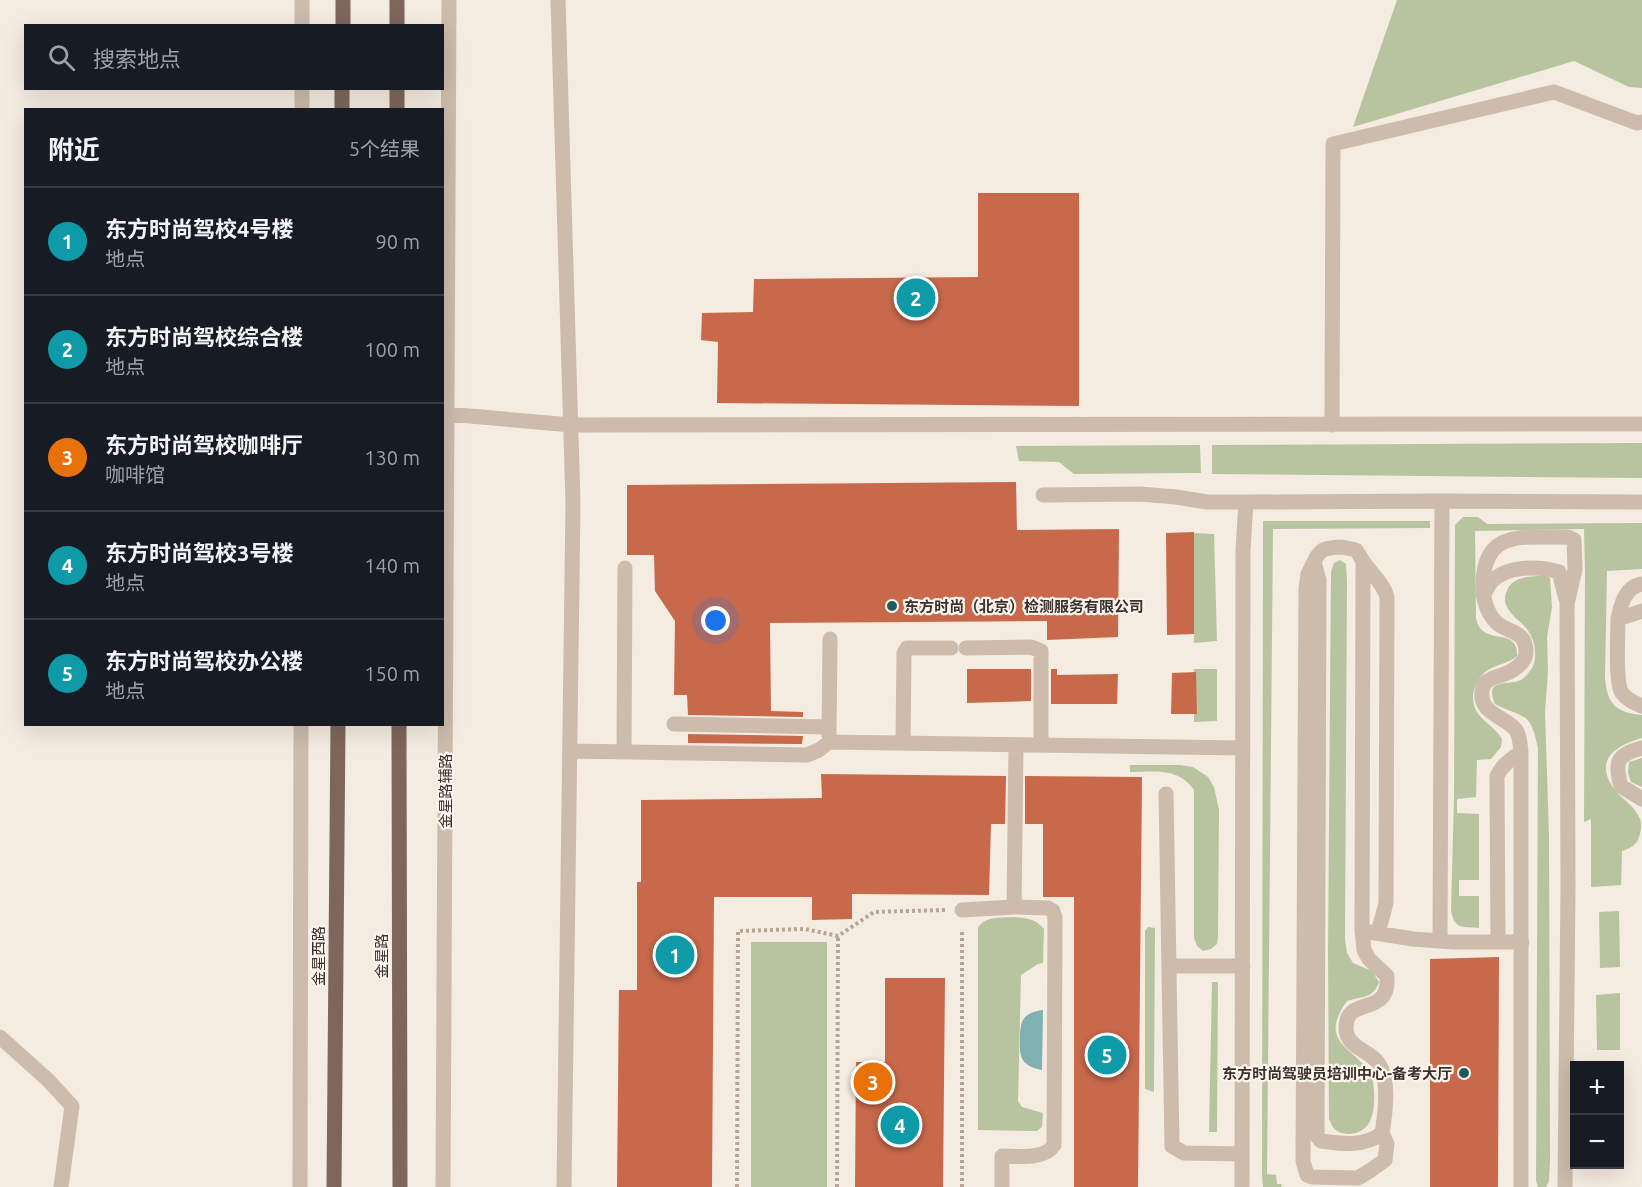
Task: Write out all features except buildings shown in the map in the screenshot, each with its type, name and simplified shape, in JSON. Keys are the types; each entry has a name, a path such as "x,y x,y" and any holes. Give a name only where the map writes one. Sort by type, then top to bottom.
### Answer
{"main road":[{"path":"343,0 343,24"},
{"path":"397,0 397,24"},
{"path":"342,90 342,108"},
{"path":"397,90 397,108"},
{"name":"金星西路","path":"334,1187 338,726"},
{"name":"金星路","path":"399,726 400,1187"}],"street":[{"path":"302,0 302,24"},
{"name":"金星路辅路","path":"443,1187 445,408 449,0"},
{"path":"558,0 573,503 564,1187"},
{"path":"302,90 302,108"},
{"path":"1332,425 1333,144 1554,92 1637,123 1642,122"},
{"path":"445,408 571,425 1642,424"},
{"path":"1043,495 1140,494 1207,502 1642,502"},
{"path":"1440,941 1442,501"},
{"path":"1242,1187 1243,550 1246,502"},
{"path":"1521,1187 1521,752 1517,732 1487,709 1482,697 1482,688 1493,677 1504,675 1522,663 1526,653 1523,639 1510,629 1497,624 1488,613 1483,595 1484,574 1488,555 1498,545 1513,539 1567,537 1574,540 1575,569 1567,604 1568,888 1565,1187"},
{"path":"1342,547 1356,550 1363,561 1380,581 1387,597 1386,903 1370,932 1364,950 1387,976 1388,984 1387,991 1379,1001 1350,1013 1346,1028 1350,1042 1378,1063 1383,1074 1385,1118 1382,1133 1387,1144 1385,1160 1358,1178 1312,1177 1306,1175 1303,1161 1306,588 1308,574 1318,554 1324,548 1342,547"},
{"path":"1363,561 1370,932"},
{"path":"1314,562 1319,580 1317,1136 1321,1141 1333,1143 1365,1143 1374,1140 1382,1133"},
{"path":"624,752 626,568"},
{"path":"1483,595 1492,582 1504,573 1526,569 1548,569 1559,572 1567,604"},
{"path":"1642,584 1637,585 1625,595 1618,618 1618,687 1624,696 1642,706"},
{"path":"1618,618 1642,611"},
{"path":"903,743 904,636"},
{"path":"570,751 807,755 819,750 829,735 830,639"},
{"path":"904,653 907,648 1030,647 1041,651 1041,745"},
{"path":"674,724 829,735 903,743 1243,748"},
{"path":"300,1187 301,726"},
{"path":"1014,907 1016,745"},
{"path":"1642,748 1628,752 1618,762 1621,786 1642,800"},
{"path":"1498,942 1497,776 1500,769 1521,752"},
{"path":"1166,794 1172,1146 1184,1153 1242,1154"},
{"path":"962,910 1048,908 1053,911 1055,918 1054,1145 1051,1150 1040,1155 1002,1156 1002,1187"},
{"path":"1370,932 1440,941 1522,942"},
{"path":"1169,966 1243,966"},
{"path":"0,1037 48,1080 72,1106 61,1187"}],"path":[{"path":"737,1187 738,931 805,929 838,936 874,912 962,910 962,1187"},
{"path":"837,1187 838,936"}],"green space":[{"path":"1397,0 1642,0 1642,88 1629,87 1574,61 1353,127"},
{"path":"1642,443 1642,478 1212,474 1212,445"},
{"path":"1200,445 1201,473 1074,474 1059,462 1019,461 1016,446"},
{"path":"1463,517 1478,517 1487,524 1642,523 1642,569 1607,571 1605,676 1607,693 1614,704 1625,712 1642,715 1642,738 1615,750 1606,763 1609,780 1615,790 1638,814 1641,830 1635,844 1622,851 1621,885 1591,887 1591,819 1584,822 1584,529 1475,531 1477,622 1485,632 1513,642 1517,656 1488,670 1476,685 1473,697 1476,709 1479,715 1500,735 1501,747 1491,759 1477,760 1476,797 1457,799 1457,813 1479,814 1479,880 1459,880 1459,896 1479,896 1479,928 1456,924 1451,909 1454,798 1455,525"},
{"path":"1263,521 1430,521 1430,528 1273,529 1267,1174 1276,1175 1277,1184 1282,1184 1281,1187 1263,1187 1262,1175"},
{"path":"1194,533 1214,534 1217,641 1194,643"},
{"path":"1340,560 1346,564 1347,581 1345,939 1347,953 1353,963 1372,971 1379,982 1370,994 1347,1001 1338,1017 1336,1029 1338,1038 1361,1062 1373,1082 1371,1119 1366,1127 1352,1134 1337,1131 1329,1119 1331,571 1334,563"},
{"path":"1527,577 1550,578 1552,607 1547,637 1548,672 1545,712 1549,835 1550,1160 1549,1181 1546,1187 1538,1187 1536,1181 1538,748 1529,721 1495,704 1492,690 1499,684 1523,679 1531,670 1534,661 1535,651 1531,635 1512,615 1505,602 1508,587 1517,580"},
{"path":"1194,669 1217,669 1217,721 1194,722"},
{"path":"1642,758 1642,787 1631,782 1628,773 1629,762"},
{"path":"1130,765 1193,767 1208,777 1214,787 1219,810 1218,936 1217,944 1211,949 1203,951 1197,946 1194,938 1194,790 1181,777 1165,772 1130,772"},
{"path":"1619,911 1620,967 1600,968 1599,912"},
{"path":"1013,917 1034,921 1044,929 1043,963 1021,975 1018,1101 1022,1107 1043,1113 1042,1127 1037,1131 978,1130 978,928 985,921"},
{"path":"1148,927 1155,928 1154,1092 1145,1089 1145,931"},
{"path":"751,942 827,942 827,1187 751,1187"},
{"path":"1212,982 1218,982 1217,1132 1209,1132"},
{"path":"1620,993 1620,1050 1597,1050 1596,995"}],"water":[{"path":"1043,1010 1042,1070 1023,1061 1020,1047 1024,1019 1031,1013"}],"place":[{"name":"东方时尚驾校综合楼","path":"916,298"},
{"name":"东方时尚（北京）检测服务有限公司","path":"892,606"},
{"name":"东方时尚驾校4号楼","path":"675,955"},
{"name":"东方时尚驾校办公楼","path":"1107,1055"},
{"name":"东方时尚驾驶员培训中心-备考大厅","path":"1464,1073"},
{"name":"东方时尚驾校咖啡厅","path":"873,1082"},
{"name":"东方时尚驾校3号楼","path":"900,1125"}]}
